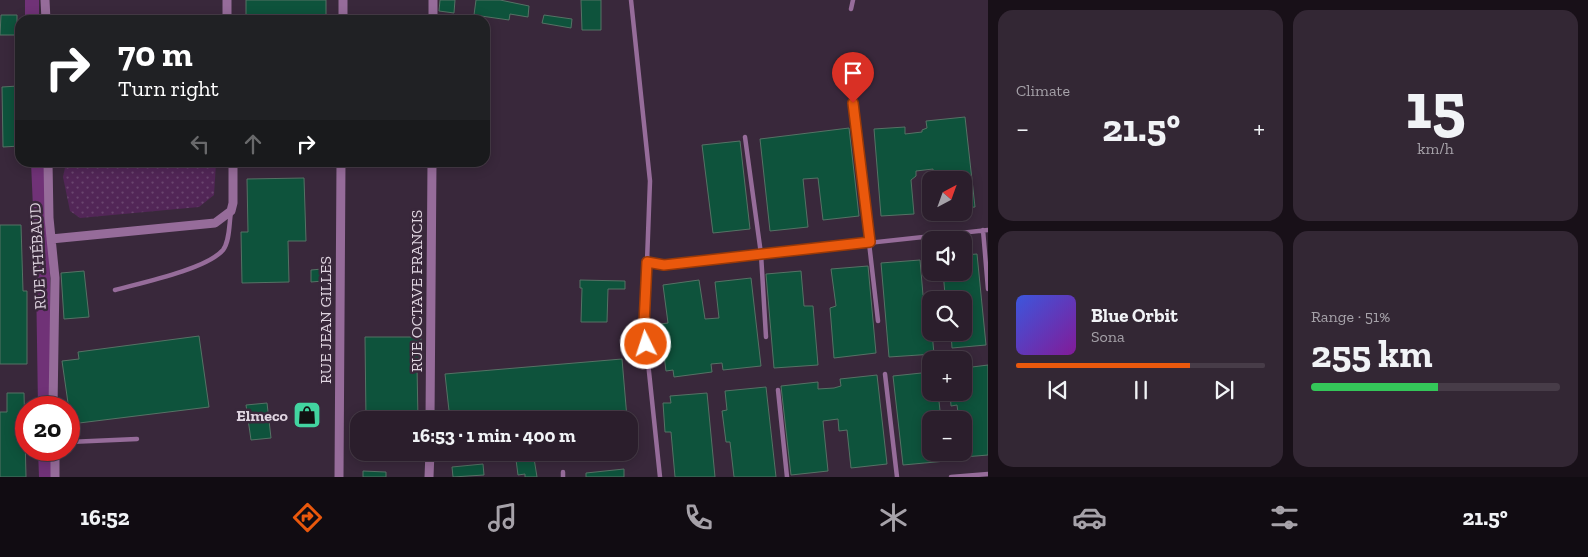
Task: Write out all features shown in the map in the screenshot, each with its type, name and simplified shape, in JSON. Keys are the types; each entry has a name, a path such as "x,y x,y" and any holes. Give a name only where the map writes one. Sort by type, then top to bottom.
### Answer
{"street":[{"path":"45,0 46,15"},
{"path":"227,0 227,15"},
{"path":"343,0 343,15"},
{"path":"433,0 433,15"},
{"name":"RUE THÉBAUD","path":"48,167 51,239 56,278 53,396"},
{"path":"51,239 215,223 231,211 234,197 233,167"},
{"name":"RUE JEAN GILLES","path":"339,477 341,167"},
{"name":"RUE OCTAVE FRANCIS","path":"430,411 432,167"},
{"path":"55,461 55,477"},
{"path":"429,477 430,461"}],"lane":[{"path":"631,0 650,180 644,324 660,477"},
{"path":"851,9 853,0"},
{"path":"853,103 878,321"},
{"path":"745,137 761,254 766,337"},
{"path":"115,290 208,261 224,249 228,236 231,211"},
{"path":"647,262 664,265 985,230 988,289"},
{"path":"885,374 897,477"},
{"path":"778,390 787,477"},
{"path":"80,442 137,439"},
{"path":"951,477 988,474"}],"shaded area":[{"path":"65,167 216,167 214,195 199,207 80,218 70,211 63,177"}],"building":[{"path":"246,0 326,0 326,15 246,15"},
{"path":"440,0 455,0 454,13 439,11"},
{"path":"476,0 500,0 529,6 528,17 510,14 509,20 490,17 490,15 474,15"},
{"path":"581,0 601,0 601,30 582,30"},
{"path":"1,15 15,15 15,35 0,35"},
{"path":"544,15 572,19 571,28 542,23"},
{"path":"15,86 15,146 3,147 2,87"},
{"path":"965,117 971,171 933,171 933,169 916,171 916,176 911,180 914,214 881,216 874,129 905,127 905,134 922,132 922,130 927,128 926,121"},
{"path":"849,128 859,216 823,220 818,178 803,179 808,227 770,231 760,139"},
{"path":"740,141 750,229 713,233 702,145"},
{"path":"304,178 306,241 288,241 289,282 242,283 241,232 248,232 247,179"},
{"path":"972,180 975,207 972,207"},
{"path":"0,225 21,225 23,291 27,291 27,364 0,364"},
{"path":"972,254 977,254 986,345 952,348 952,341 972,341 972,291 945,291 944,281 972,281"},
{"path":"920,260 923,291 922,341 933,341 934,351 922,351 922,355 889,357 881,263"},
{"path":"868,266 876,353 834,358 830,308 836,306 831,269"},
{"path":"322,269 323,281 311,282 311,270"},
{"path":"84,271 89,317 64,319 61,273"},
{"path":"801,271 804,306 813,306 818,365 774,368 766,274"},
{"path":"751,278 761,366 723,370 722,363 711,364 712,372 674,377 673,370 666,371 660,324 668,323 663,285 699,280 705,319 719,318 715,282"},
{"path":"580,280 625,281 625,289 608,289 607,322 581,322 582,288 580,288"},
{"path":"199,336 209,407 80,423 80,396 67,396 62,361 79,359 78,352"},
{"path":"365,337 421,337 420,366 417,366 418,411 366,411"},
{"path":"622,359 626,411 449,411 445,374"},
{"path":"988,365 988,455 972,456 972,411 958,411 957,405 951,406 951,401 972,401 972,367"},
{"path":"922,373 922,401 939,401 940,411 922,411 922,461 946,461 903,465 893,376"},
{"path":"877,375 887,464 851,468 847,430 839,431 838,419 823,421 828,471 791,475 781,386 818,382 818,389 834,388 841,386 840,379"},
{"path":"766,387 776,477 734,477 730,442 726,442 722,411 727,410 725,391"},
{"path":"7,393 24,393 24,396 15,396 15,461 26,461 26,477 0,477 0,412 7,412"},
{"path":"707,393 715,477 675,477 671,432 665,432 663,403 671,403 670,396"},
{"path":"267,403 271,438 251,440 246,405"},
{"path":"516,461 534,461 537,477 525,477 525,474 518,475"},
{"path":"483,464 484,475 453,477 452,467"},
{"path":"624,469 624,477 586,477 586,473"},
{"path":"363,471 386,472 386,477 363,477"}],"waterway":[{"path":"32,0 32,15"},
{"path":"38,167 43,277 45,396"},
{"path":"45,461 46,477"}],"place":[{"name":"Elmeco","path":"307,415"}],"route":[{"path":"646,344 644,324 647,262 664,265 870,242 853,103"}]}
